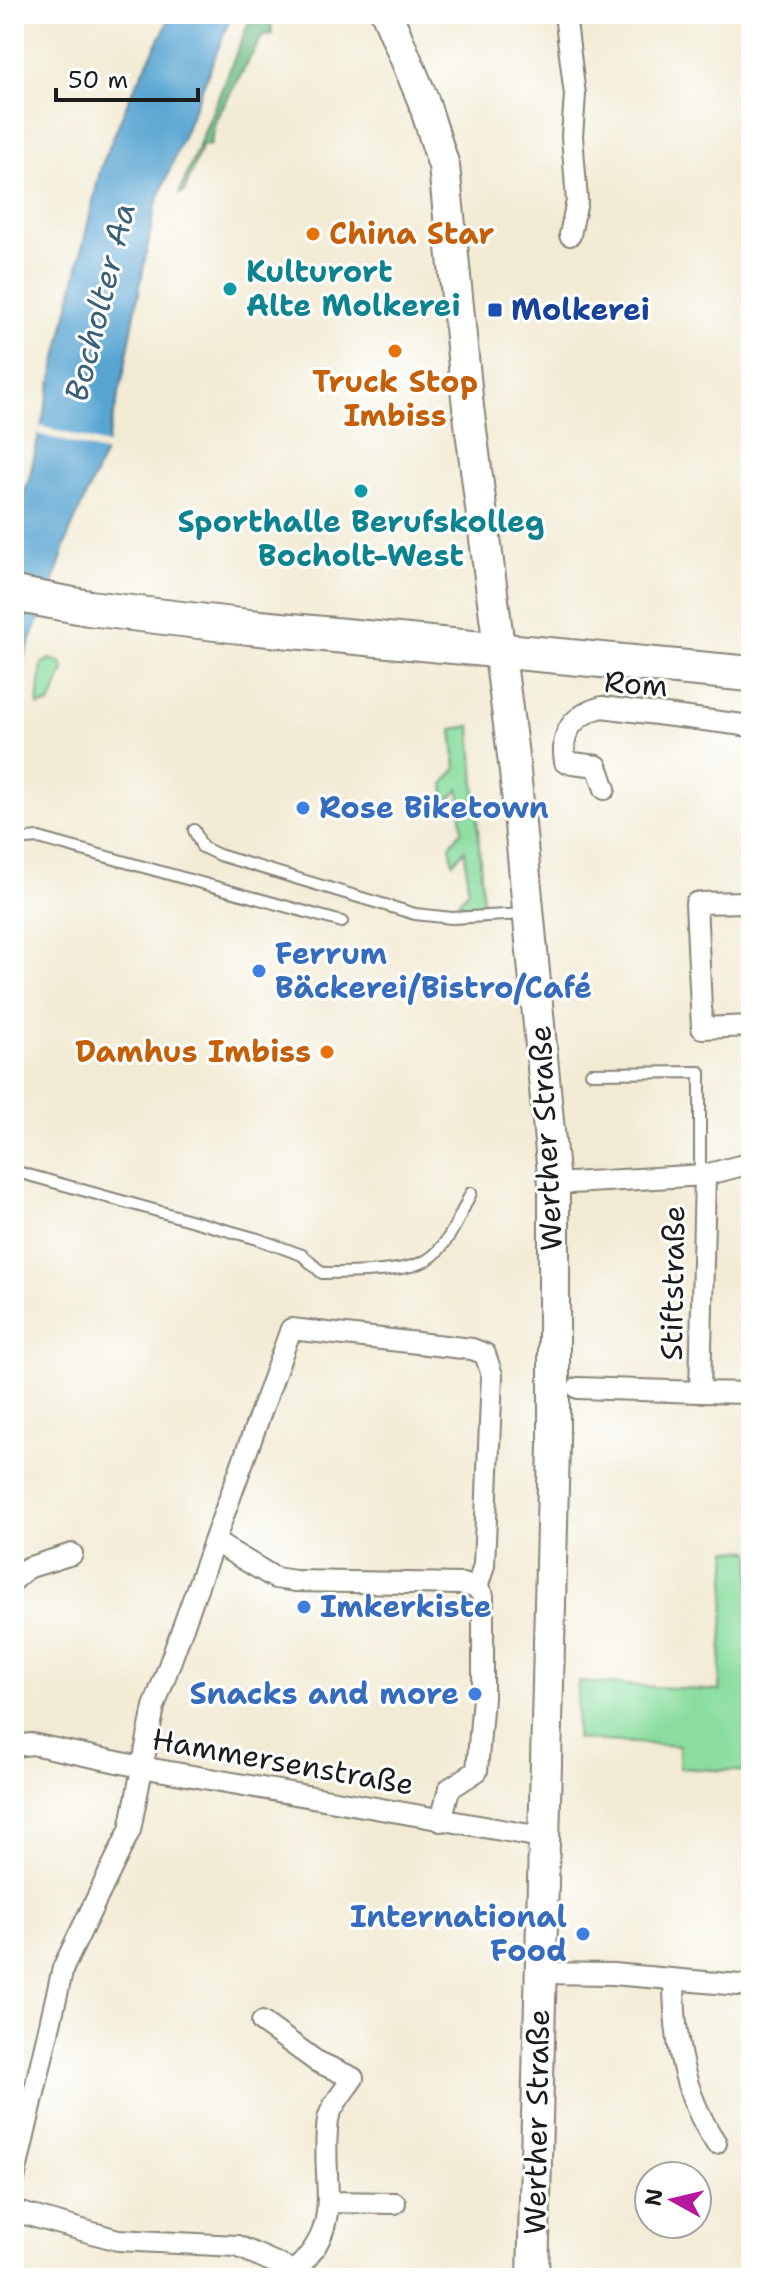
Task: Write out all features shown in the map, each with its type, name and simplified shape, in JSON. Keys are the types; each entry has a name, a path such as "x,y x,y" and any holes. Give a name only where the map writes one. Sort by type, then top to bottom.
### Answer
{"main road":[{"name":"Werther Straße","path":"387,14 423,100 444,166 468,407 501,649 530,914 554,1184 554,1445 541,1837 533,2278"},
{"path":"14,594 89,608 262,628 751,674"}],"street":[{"path":"565,14 575,95 572,136 577,201 570,235"},
{"name":"Rom","path":"605,789 597,766 565,762 562,745 566,732 574,720 587,711 602,707 751,726"},
{"path":"751,902 696,903 702,1028 751,1026"},
{"path":"554,1184 702,1175 751,1163"},
{"name":"Stiftstraße","path":"700,1392 702,1175"},
{"path":"14,2179 63,1968 130,1830 154,1707 291,1329 472,1349 485,1354 492,1375 484,1565 477,1588"},
{"name":"Stiftstraße","path":"578,1388 751,1393"},
{"path":"215,1542 275,1578 463,1584 477,1588 483,1596 485,1653 477,1771 449,1789 441,1821"},
{"path":"14,1580 27,1568 72,1554"},
{"name":"Hammersenstraße","path":"14,1746 32,1744 141,1767 541,1837"},
{"path":"540,1973 751,1986"},
{"path":"674,1980 681,2065 701,2121 716,2143"},
{"path":"14,2211 118,2240 237,2246 296,2275 327,2228 328,2117 353,2078 316,2061 262,2022"},
{"path":"328,2202 395,2203"}],"lane":[{"path":"194,830 202,847 219,855 415,914 452,918 530,914"},
{"path":"14,840 39,838 342,922"},
{"path":"591,1073 700,1072 702,1175"},
{"path":"14,1171 258,1239 302,1255 322,1273 400,1269 429,1260 453,1229 471,1193"}],"green space":[{"path":"252,14 270,14 272,34 263,35 216,119 210,146 202,145 184,193 179,194"},
{"path":"49,659 61,662 64,670 50,704 38,706 42,664"},
{"path":"471,726 483,904 470,908 458,902 468,891 465,850 453,863 450,845 462,830 459,789 446,803 444,783 456,769 452,729"},
{"path":"728,1550 751,1551 751,1772 679,1768 679,1746 576,1739 578,1682 719,1691"}],"water":[{"name":"Bocholter Aa","path":"172,14 232,14 155,207 123,377 104,455 70,531 53,584 14,682 14,528 29,479 101,167 129,99"}],"pier":[{"path":"40,426 110,445 107,453 38,434"}],"place":[{"name":"China Star","path":"313,234"},
{"name":"Kulturort Alte Molkerei","path":"230,289"},
{"name":"Molkerei","path":"495,310"},
{"name":"Truck Stop Imbiss","path":"395,351"},
{"name":"Sporthalle Berufskolleg Bocholt-West","path":"361,491"},
{"name":"Rose Biketown","path":"303,808"},
{"name":"Ferrum Bäckerei/Bistro/Café","path":"259,971"},
{"name":"Damhus Imbiss","path":"327,1052"},
{"name":"Imkerkiste","path":"304,1607"},
{"name":"Snacks and more","path":"475,1694"},
{"name":"International Food","path":"583,1934"}]}
